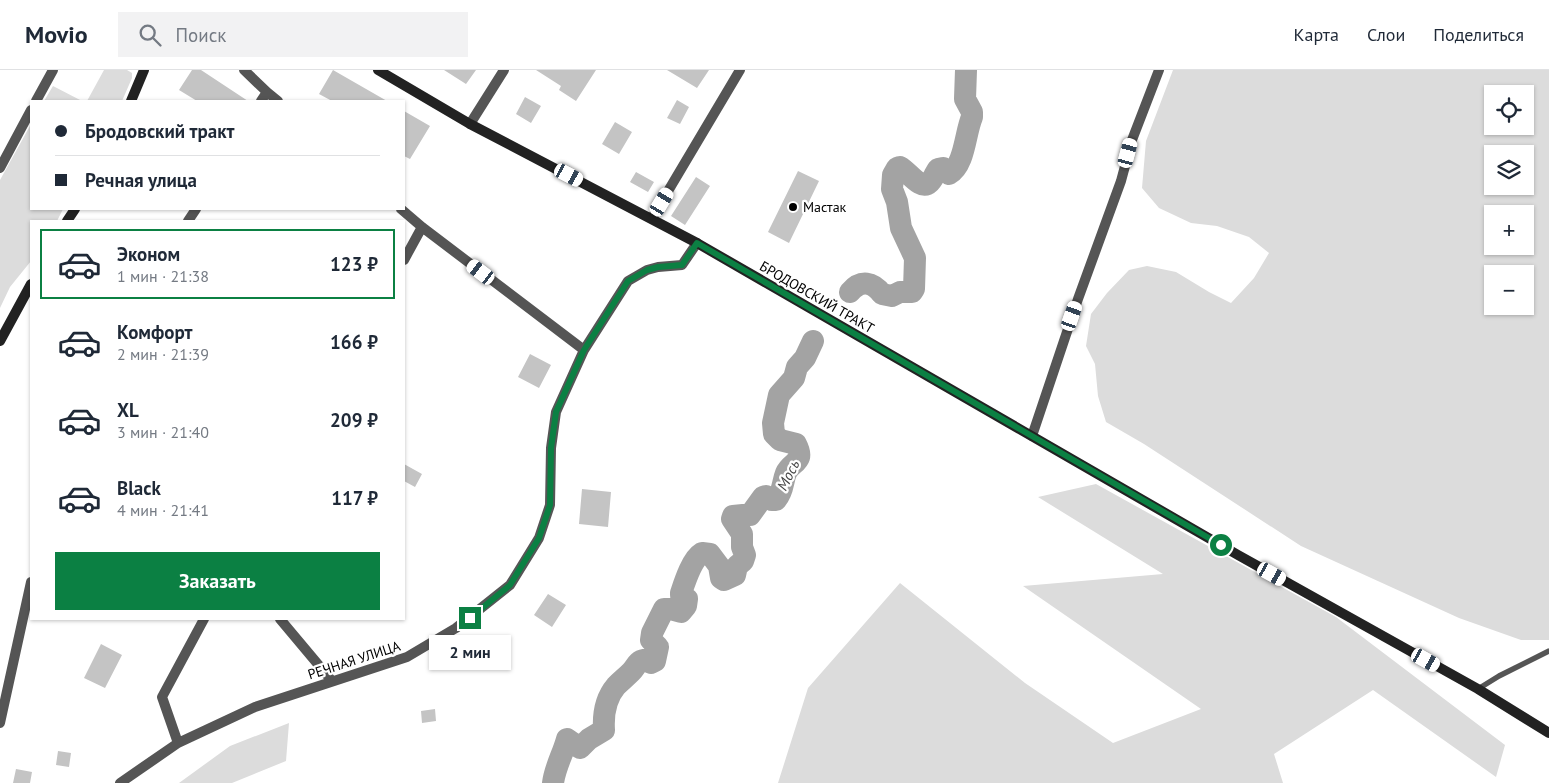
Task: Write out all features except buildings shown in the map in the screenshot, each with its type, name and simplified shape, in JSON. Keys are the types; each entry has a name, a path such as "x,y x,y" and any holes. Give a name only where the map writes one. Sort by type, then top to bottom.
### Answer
{"main road":[{"path":"131,100 144,70"},
{"name":"БРОДОВСКИЙ ТРАКТ","path":"378,70 470,124 697,243 1238,554 1478,689 1549,733"},
{"path":"0,341 30,286"}],"street":[{"path":"37,100 53,70"},
{"path":"244,70 277,100"},
{"path":"470,124 504,70"},
{"path":"652,218 740,70"},
{"path":"1032,436 1078,299 1121,181 1132,140 1159,70"},
{"path":"262,100 267,92"},
{"path":"0,168 30,112"},
{"path":"402,210 584,350"},
{"path":"405,258 422,227"},
{"name":"РЕЧНАЯ УЛИЦА","path":"120,783 178,743 255,707 407,657 456,628 510,585 539,538 550,505 551,448 556,412 584,350 628,281 647,270 682,265 697,243"},
{"path":"0,723 30,587"},
{"path":"178,743 162,697 203,620"},
{"path":"281,620 332,681"}],"lane":[{"path":"1478,689 1522,663 1549,651"}],"shaded area":[{"path":"104,70 127,70 132,73 132,78 122,100 88,100"},
{"path":"1173,70 1549,70 1549,640 1521,640 1459,618 1301,546 1144,444 1106,422 1098,396 1095,364 1086,346 1091,314 1107,293 1129,270 1147,266 1176,272 1231,303 1254,278 1269,253 1249,237 1217,226 1191,223 1159,208 1142,188 1146,141"},
{"path":"53,86 80,100 45,100"},
{"path":"30,126 30,210 62,210 58,220 30,220 30,262 10,287 0,308 0,180"},
{"path":"1096,484 1336,617 1505,745 1496,777 1373,690 1274,754 1283,783 778,783 808,688 900,583 1025,683 1113,743 1201,709 1023,586 1163,574 1038,497"},
{"path":"289,723 286,761 232,783 179,783 230,746"}],"waterway":[{"name":"Мось","path":"850,292 858,285 863,284 871,285 882,294 892,296 900,292 912,292 914,289 915,258 901,228 897,202 892,189 893,175 897,168 900,167 918,183 926,185 932,180 938,169 943,168 949,174 954,170 961,156 972,117 972,112 965,99 966,70"},
{"name":"Мось","path":"553,783 555,771 567,739 580,748 589,739 604,730 606,707 612,691 637,664 644,660 651,663 655,661 658,647 651,640 652,633 664,609 681,612 686,606 687,599 681,593 689,571 698,556 702,553 710,554 719,566 721,578 724,580 735,575 737,566 743,561 745,555 742,547 742,534 732,519 733,516 750,515 763,497 766,496 776,500 782,490 788,469 799,458 799,450 796,444 780,440 774,434 773,423 779,395 794,378 797,367 805,358 813,341"}],"place":[{"name":"Мастак","path":"793,207"}],"route":[{"path":"470,618 510,585 539,538 550,505 551,448 556,412 584,350 628,281 647,270 682,265 697,243 1221,545"}]}
